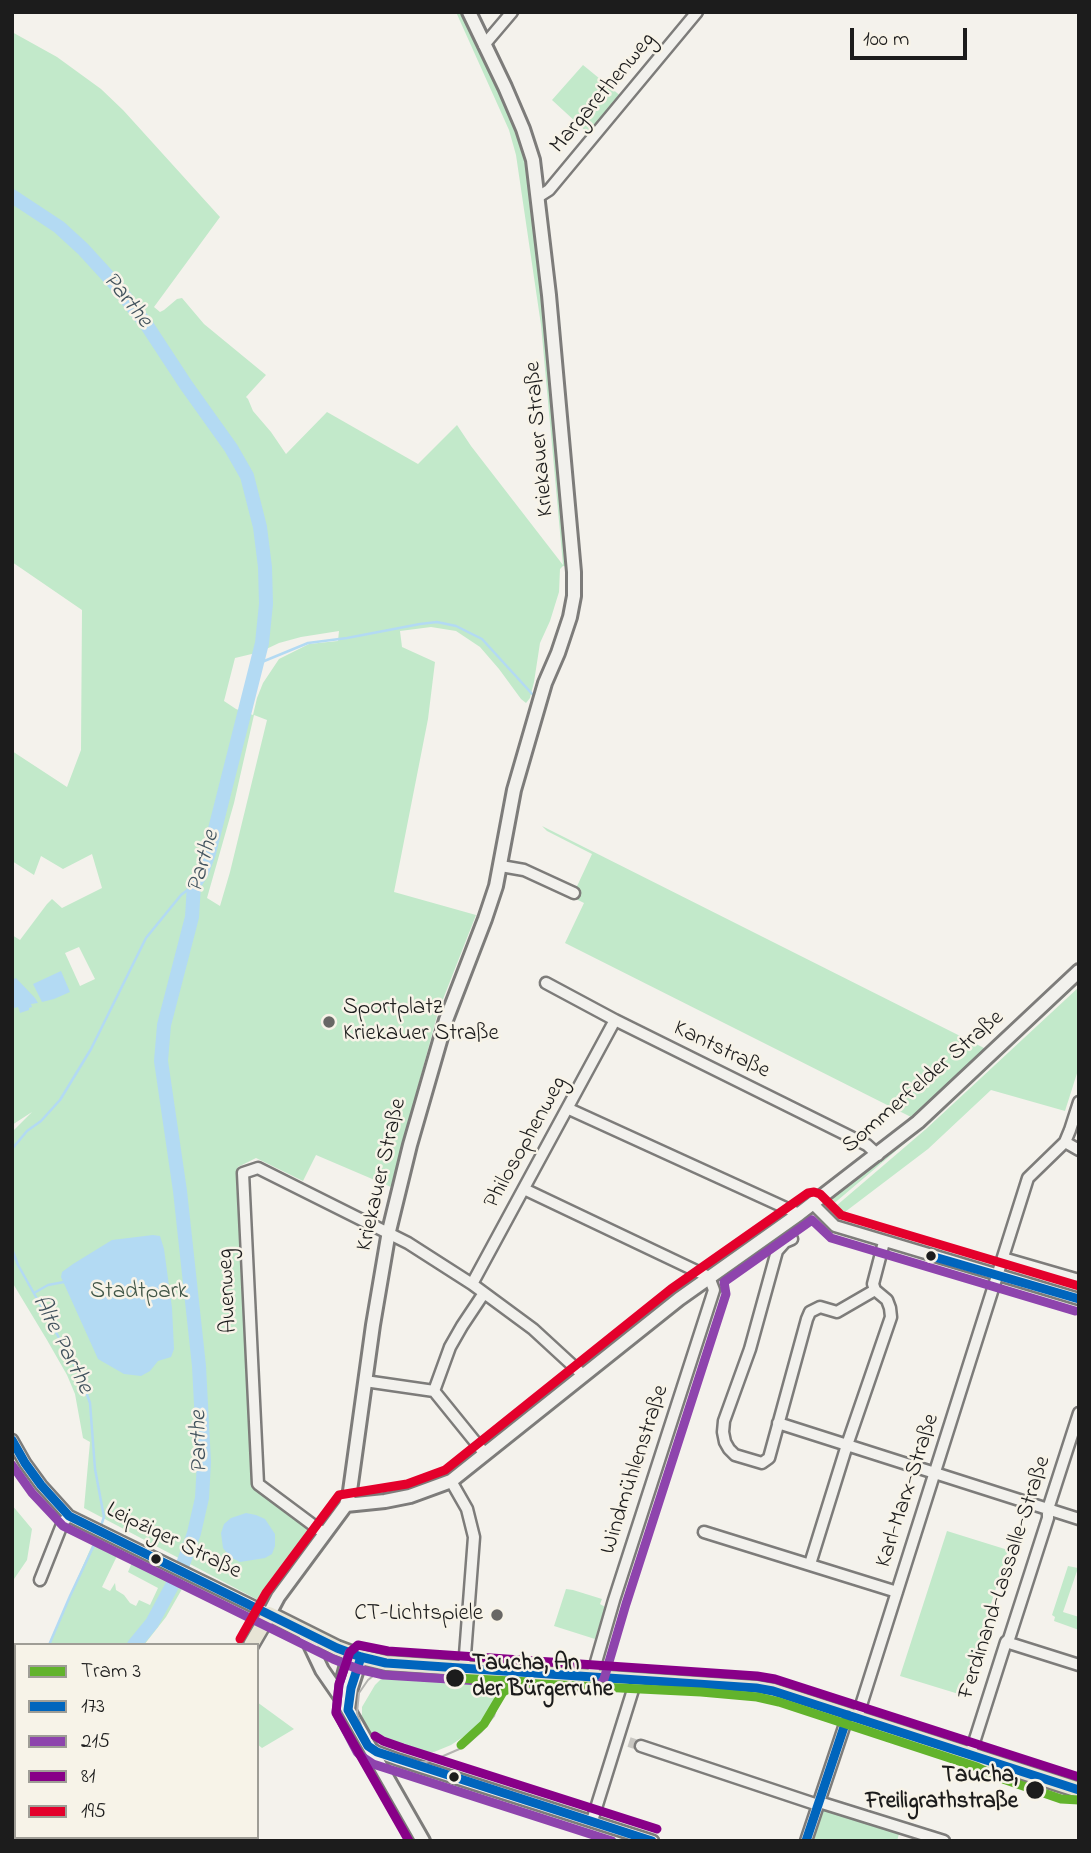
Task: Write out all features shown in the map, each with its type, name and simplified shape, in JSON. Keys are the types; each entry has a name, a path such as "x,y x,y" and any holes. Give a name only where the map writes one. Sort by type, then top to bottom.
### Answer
{"main road":[{"name":"Leipziger Straße","path":"269,1614 355,1655 386,1663 773,1691 1079,1790"},
{"path":"252,1643 269,1614"}],"street":[{"name":"Kriekauer Straße","path":"346,1505 389,1231 416,1122 446,1020 485,919 501,866 514,790 545,684 570,617 574,596 575,572 570,512 538,197 529,144 469,12"},
{"path":"484,45 512,12"},
{"name":"Margarethenweg","path":"538,197 548,190 697,12"},
{"path":"501,866 524,870 573,892"},
{"name":"Sommerfelder Straße","path":"346,1505 410,1496 452,1481 709,1277 878,1155 918,1122 1079,971"},
{"name":"Kantstraße","path":"546,983 867,1145 878,1155"},
{"name":"Philosophenweg","path":"472,1284 615,1020"},
{"path":"1079,1102 1065,1142 1079,1150"},
{"path":"569,1109 799,1214"},
{"name":"Karl-Marx-Straße","path":"806,1841 897,1592 1028,1178 1065,1142"},
{"name":"Auenweg","path":"325,1534 258,1483 243,1173 258,1168 389,1231"},
{"path":"524,1189 709,1277"},
{"path":"813,1204 835,1226 1079,1299"},
{"path":"389,1231 472,1284 534,1329 583,1375"},
{"path":"792,1239 783,1244 777,1252 750,1349 724,1421 723,1437 735,1455 763,1463 769,1458 809,1314 820,1307 837,1312 875,1290"},
{"path":"810,1564 891,1317 887,1300 875,1290 873,1281 884,1242"},
{"path":"1003,1258 1079,1280"},
{"name":"Windmühlenstraße","path":"592,1676 614,1600 715,1290 709,1277"},
{"path":"434,1391 450,1347 484,1293"},
{"path":"365,1381 434,1391 485,1454"},
{"name":"Ferdinand-Lassalle-Straße","path":"970,1755 1048,1518 1048,1509 1079,1413"},
{"path":"778,1423 1079,1519"},
{"name":"Leipziger Straße","path":"12,1440 41,1485 69,1516 269,1614"},
{"path":"12,1464 25,1463"},
{"path":"452,1481 467,1509 474,1538 464,1668"},
{"path":"269,1614 276,1600 346,1505"},
{"path":"40,1580 63,1522 69,1516"},
{"path":"704,1532 897,1592"},
{"path":"304,1632 322,1670 345,1704 423,1841"},
{"path":"1006,1642 1079,1665"},
{"path":"345,1704 342,1683 355,1655"},
{"path":"592,1821 624,1740 636,1680"},
{"path":"368,1746 399,1760 653,1841"},
{"path":"641,1746 944,1841"}],"green space":[{"name":"Stadtpark","path":"456,12 466,12 515,117 532,170 571,567 563,566 560,569 559,592 540,643 534,682 526,703 480,647 456,631 431,627 400,631 402,647 435,662 428,719 394,892 476,915 438,1012 391,1187 316,1155 303,1181 256,1158 238,1167 236,1176 253,1486 313,1531 269,1594 258,1600 84,1508 90,1442 83,1438 75,1394 67,1375 12,1282 12,1132 32,1112 12,1125 12,935 20,940 52,899 62,908 102,888 92,854 63,869 41,856 34,875 12,861 12,751 67,787 81,750 82,610 12,562 12,32 57,57 101,89 220,217 154,307 160,312 182,298 204,324 266,375 246,397 253,411 286,454 327,412 418,464 457,425 563,565 541,325 516,155 509,130","holes":["339,631 338,641 309,644 279,659 263,683 253,715 224,701 235,658 301,637","254,715 267,720 220,906 207,898 234,803","79,947 95,979 80,986 65,953"]},
{"path":"583,65 622,97 590,135 552,100"},
{"path":"542,826 986,1049 1079,961 1079,966 952,1085 911,1117 565,943 584,903 572,897 592,854"},
{"path":"1079,977 1079,983 924,1127 831,1206 831,1201 839,1191 922,1124"},
{"path":"1079,987 1079,1067 1065,1111 991,1090 928,1149 841,1215 836,1206 926,1129"},
{"path":"12,1505 32,1529 27,1560 12,1582"},
{"path":"947,1531 1008,1550 962,1695 900,1676"},
{"path":"93,1543 117,1556 102,1587 110,1591 115,1583 116,1590 136,1606 139,1600 150,1605 158,1588 128,1572 133,1560 180,1584 182,1589 166,1617 146,1643 49,1643"},
{"path":"1068,1566 1078,1568 1063,1612 1079,1617 1079,1630 1054,1621 1055,1617 1052,1615"},
{"path":"566,1589 602,1599 600,1604 605,1607 595,1639 554,1626"},
{"path":"389,1677 497,1686 493,1703 472,1731 451,1745 419,1755 380,1744 370,1733 362,1716 362,1707 375,1685 381,1679"},
{"path":"259,1703 294,1729 262,1748 259,1746"},
{"path":"822,1808 899,1834 897,1841 811,1841"}],"water":[{"path":"61,971 70,992 42,1002 33,984"},
{"path":"16,978 38,1003 31,1004 29,1010 20,1013 18,1007 14,1008 12,1004 12,980"},
{"path":"160,1236 164,1249 174,1349 171,1357 158,1361 150,1371 141,1376 124,1374 98,1359 61,1277 62,1272 112,1240"},
{"path":"246,1513 265,1519 275,1534 275,1546 272,1554 265,1558 240,1562 230,1557 223,1548 221,1533 224,1524 231,1518"}],"waterway":[{"name":"Alte Parthe","path":"12,196 59,227 115,284 146,324 231,448 247,476 260,527 265,567 266,604 262,643 209,853 194,885 192,917 164,1025 161,1061 180,1191 199,1366 204,1462 202,1498 182,1567 152,1623 136,1643"},
{"path":"257,664 308,643 437,622 456,626 482,639 534,696"},
{"name":"Alte Parthe","path":"12,1149 60,1100 91,1049 146,938 181,895 194,885"},
{"name":"Alte Parthe","path":"12,1249 18,1265 80,1375 90,1403 95,1469 104,1517 50,1643"},
{"path":"34,1293 48,1285 64,1282"}],"tunnel":[{"path":"629,1742 641,1746"}],"tram line":[{"path":"455,1678 387,1673 373,1676 359,1693 357,1713 370,1744 378,1751 414,1762 426,1762 441,1757 464,1747 482,1731 494,1716 499,1700"},
{"name":"3","path":"455,1678 530,1682"},
{"name":"3","path":"461,1745 484,1724 503,1692 520,1683 701,1692 757,1697 779,1702 977,1767 1061,1799 1079,1800"}],"transit line":[{"name":"195","path":"240,1639 266,1593 339,1495 407,1484 445,1470 671,1289 808,1193 820,1194 841,1215 1079,1286"},
{"name":"215","path":"12,1465 32,1493 63,1526 358,1669 384,1675 594,1688 604,1679 726,1294 724,1282 812,1220 831,1238 1075,1311"},
{"name":"173","path":"931,1256 1079,1299"},
{"name":"173","path":"12,1440 41,1485 69,1516 337,1648 361,1657 386,1663 773,1691 1079,1790"},
{"name":"81","path":"409,1841 336,1713 339,1684 350,1652 358,1645 388,1651 775,1679 1079,1777"},
{"name":"215","path":"349,1653 339,1685 336,1712 361,1756 373,1764 612,1841"},
{"name":"173","path":"361,1657 351,1688 348,1710 368,1746 377,1752 652,1841"},
{"name":"173","path":"806,1841 848,1715"},
{"name":"81","path":"375,1736 403,1748 657,1829"}],"place":[{"name":"Sportplatz Kriekauer Straße","path":"329,1022"},
{"name":"CT-Lichtspiele","path":"497,1615"},
{"name":"Taucha, An der Bürgerruhe","path":"455,1678"},
{"name":"Taucha, Freiligrathstraße","path":"1035,1790"}],"water label":[{"name":"Parthe","path":"126,301"},
{"name":"Parthe","path":"205,862"},
{"name":"Parthe","path":"201,1442"}]}
